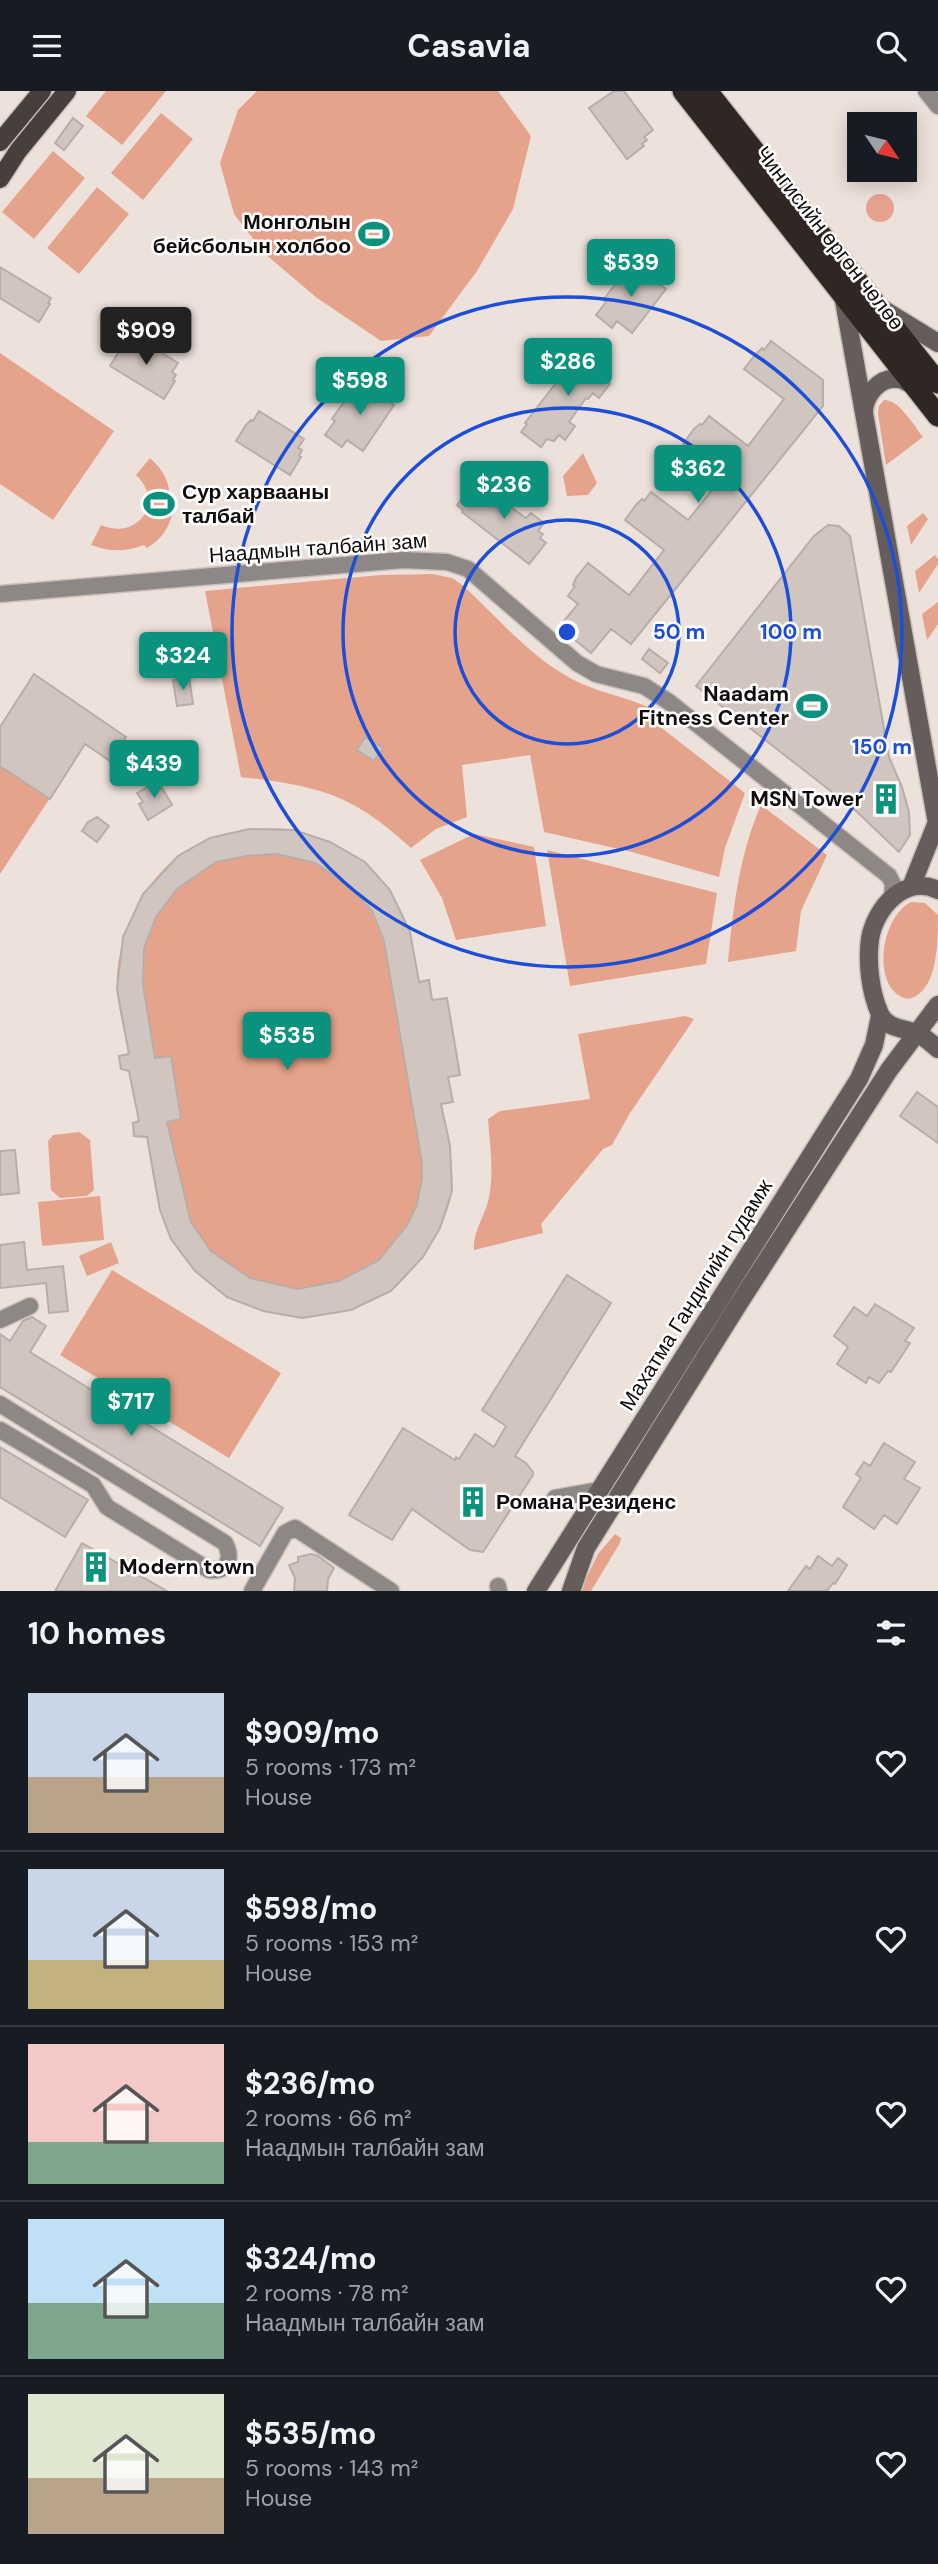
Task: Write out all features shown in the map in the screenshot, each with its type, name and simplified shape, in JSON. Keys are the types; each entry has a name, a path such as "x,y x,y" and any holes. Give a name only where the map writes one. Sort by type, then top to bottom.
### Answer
{"highway":[{"name":"Чингисийн өргөн чөлөө","path":"682,91 938,416"},
{"name":"Чингисийн өргөн чөлөө","path":"707,91 938,383"}],"main road":[{"path":"0,142 42,91"},
{"path":"0,179 18,151 68,91"},
{"path":"843,293 937,825 911,887"},
{"path":"877,306 938,343"},
{"path":"864,415 869,394 880,384 899,379 914,386"},
{"path":"938,890 923,886 911,887 892,898 877,918 870,945 869,969 880,1016 897,1028 915,1032 938,1049"},
{"name":"Махатма Гандигийн гудамж","path":"571,1591 586,1548 750,1285 888,1070 938,1005"},
{"name":"Махатма Гандигийн гудамж","path":"536,1591 857,1082 874,1045 880,1016"}],"street":[{"path":"926,91 938,106"},
{"name":"Наадмын талбайн зам","path":"0,594 403,561 447,562 468,569 577,663 596,674 644,686 669,702 889,876 893,886 892,898"},
{"path":"0,1319 30,1306"},
{"path":"0,1404 225,1543 230,1561 218,1571 209,1570 112,1511 102,1502 93,1485 0,1430"},
{"path":"16,1440 27,1422"},
{"path":"93,1485 104,1470"},
{"path":"555,1498 600,1490"},
{"path":"252,1591 285,1532 295,1528 391,1591"}],"shaded area":[{"path":"106,91 166,91 122,145 86,116"},
{"name":"Монголын бейсболын холбоо","path":"257,91 498,91 531,136 513,209 477,271 429,336 381,341 317,298 264,253 234,214 220,163 238,110"},
{"path":"161,113 193,139 143,200 111,173"},
{"path":"53,151 85,178 34,239 2,212"},
{"path":"97,187 129,214 79,274 47,248"},
{"path":"880,194 890,198 894,208 890,218 880,222 870,218 866,208 870,198"},
{"path":"0,353 114,431 53,520 0,484"},
{"path":"884,400 896,404 923,437 886,465 878,414 879,406"},
{"path":"583,453 597,483 588,495 567,496 563,476"},
{"name":"Сур харвааны талбай","path":"150,458 164,474 169,487 169,508 173,510 164,532 147,548 144,545 111,550 91,545 101,525 114,529 126,528 143,516 148,496 136,475"},
{"path":"923,513 928,519 911,545 907,526"},
{"path":"935,555 938,564 919,593 915,571"},
{"path":"433,574 452,578 461,584 527,647 556,670 590,687 648,707 649,718 745,793 725,848 719,877 632,852 544,832 530,755 462,765 467,817 436,829 411,848 371,815 333,796 292,784 241,777 205,591 381,575"},
{"path":"938,602 938,624 927,640 922,614"},
{"path":"0,766 50,798 0,874"},
{"path":"761,805 827,855 801,911 796,951 728,962 742,863"},
{"path":"249,829 285,829 316,837 335,845 368,867 382,881 403,915 419,981 429,980 433,1000 447,998 460,1075 448,1077 453,1102 441,1105 452,1168 452,1189 447,1210 427,1249 395,1287 361,1305 331,1313 301,1315 270,1311 241,1301 214,1286 191,1266 166,1229 155,1190 147,1137 134,1136 133,1123 139,1120 129,1071 121,1069 119,1056 129,1053 120,1013 118,966 131,920 142,898 172,861 191,848 216,837"},
{"path":"474,834 534,847 546,926 456,940 442,898 420,860"},
{"path":"547,850 717,893 706,964 570,986"},
{"path":"911,902 925,903 938,915 938,926 931,977 918,995 908,999 896,993 888,983 884,969 884,953 892,922 900,910"},
{"path":"685,1016 694,1019 630,1113 612,1145 603,1149 541,1224 543,1233 474,1250 475,1237 490,1188 488,1119 500,1111 590,1099 578,1034"},
{"path":"79,1132 90,1140 94,1190 87,1196 60,1198 51,1190 48,1141 53,1135"},
{"path":"100,1196 104,1240 42,1246 38,1202"},
{"path":"111,1242 119,1263 87,1276 79,1256"},
{"path":"112,1270 281,1373 229,1458 60,1355"},
{"path":"615,1534 621,1538 620,1543 591,1591 580,1591 598,1554"}],"building":[{"path":"614,91 624,91 653,130 644,137 647,140 642,144 644,146 627,159 589,108"},
{"path":"73,118 83,126 64,150 55,143"},
{"path":"638,262 654,275 651,278 666,289 632,333 617,321 612,328 596,315 606,302 603,300 625,272 628,274"},
{"path":"0,267 51,298 39,322 0,298"},
{"path":"134,335 178,363 172,372 176,375 173,380 175,381 164,399 110,366"},
{"path":"771,341 823,380 823,406 631,644 611,629 591,653 559,627 578,604 568,596 575,586 573,585 576,578 588,563 629,595 664,550 625,520 636,505 642,499 644,501 651,492 688,520 724,475 683,444 694,429 702,425 709,416 748,446 784,399 744,369"},
{"path":"588,346 609,362 604,369 609,373 604,379 610,384 599,398 593,393 586,398 569,422 575,426 565,440 559,435 554,441 547,439 541,447 521,432 527,424 525,423 581,351 584,352"},
{"path":"364,380 381,391 379,394 394,405 363,451 347,440 342,447 325,435 335,421 332,419 352,390 355,393"},
{"path":"259,411 304,439 298,448 302,450 299,456 301,457 290,475 236,441"},
{"path":"494,484 510,495 504,502 526,518 531,513 544,523 538,531 543,534 540,538 546,543 529,564 462,512 457,505 473,485 480,490 484,485 490,490"},
{"path":"828,525 839,526 850,536 889,757 909,812 910,835 899,852 855,810 696,686 814,536"},
{"path":"649,649 668,663 660,673 642,659"},
{"path":"34,674 126,737 123,742 143,756 135,768 115,753 110,761 85,744 50,799 0,766 0,727"},
{"path":"189,677 193,704 177,706 173,680"},
{"path":"365,737 383,748 374,761 357,750"},
{"path":"158,781 172,805 148,820 139,804 143,802 137,793"},
{"path":"97,817 109,826 97,842 82,831 88,822"},
{"path":"249,829 294,830 330,842 365,862 390,890 410,932 419,982 429,980 432,1000 447,998 460,1075 448,1077 453,1102 441,1104 450,1146 452,1191 440,1228 423,1257 391,1291 351,1310 302,1318 263,1311 227,1297 195,1271 171,1239 160,1210 147,1137 134,1136 133,1123 139,1121 129,1071 121,1069 119,1056 129,1054 117,989 123,937 143,894 178,856 210,838","holes":["277,854 315,863 349,886 372,911 384,941 422,1163 422,1178 417,1204 408,1224 379,1260 339,1281 297,1289 250,1278 211,1251 191,1222 167,1122 181,1119 171,1056 155,1058 143,985 144,948 156,917 177,889 216,862"]},
{"path":"917,1092 938,1107 938,1143 900,1116"},
{"path":"15,1150 19,1193 0,1195 0,1151"},
{"path":"24,1242 27,1270 63,1266 68,1311 49,1313 46,1283 0,1288 0,1245"},
{"path":"567,1275 611,1303 515,1456 526,1463 533,1475 483,1552 470,1550 412,1509 392,1540 349,1515 403,1428 455,1460 456,1457 459,1459 475,1434 494,1447 506,1426 482,1410"},
{"path":"875,1304 914,1328 905,1341 910,1343 891,1372 888,1371 879,1383 869,1377 866,1383 837,1364 848,1347 834,1336 854,1307 867,1316"},
{"path":"32,1317 46,1326 30,1352 283,1508 260,1546 0,1387 0,1334 10,1341 23,1321"},
{"path":"884,1443 915,1462 904,1479 920,1488 897,1524 884,1515 874,1529 843,1507 861,1478 856,1474 864,1462 870,1466"},
{"path":"0,1447 88,1500 65,1537 0,1497"},
{"name":"Modern town","path":"82,1543 167,1591 55,1591"},
{"path":"311,1554 334,1568 328,1579 327,1591 294,1591 295,1578 289,1565 298,1562 298,1557"},
{"path":"818,1556 832,1566 838,1558 847,1565 835,1584 827,1591 788,1591 806,1566 810,1569"}],"place":[{"name":"Монголын бейсболын холбоо","path":"374,234"},
{"name":"Сур харвааны талбай","path":"159,504"},
{"name":"Naadam Fitness Center","path":"812,706"},
{"name":"MSN Tower","path":"886,799"},
{"name":"Романа Резиденс","path":"473,1502"},
{"name":"Modern town","path":"96,1567"}]}
